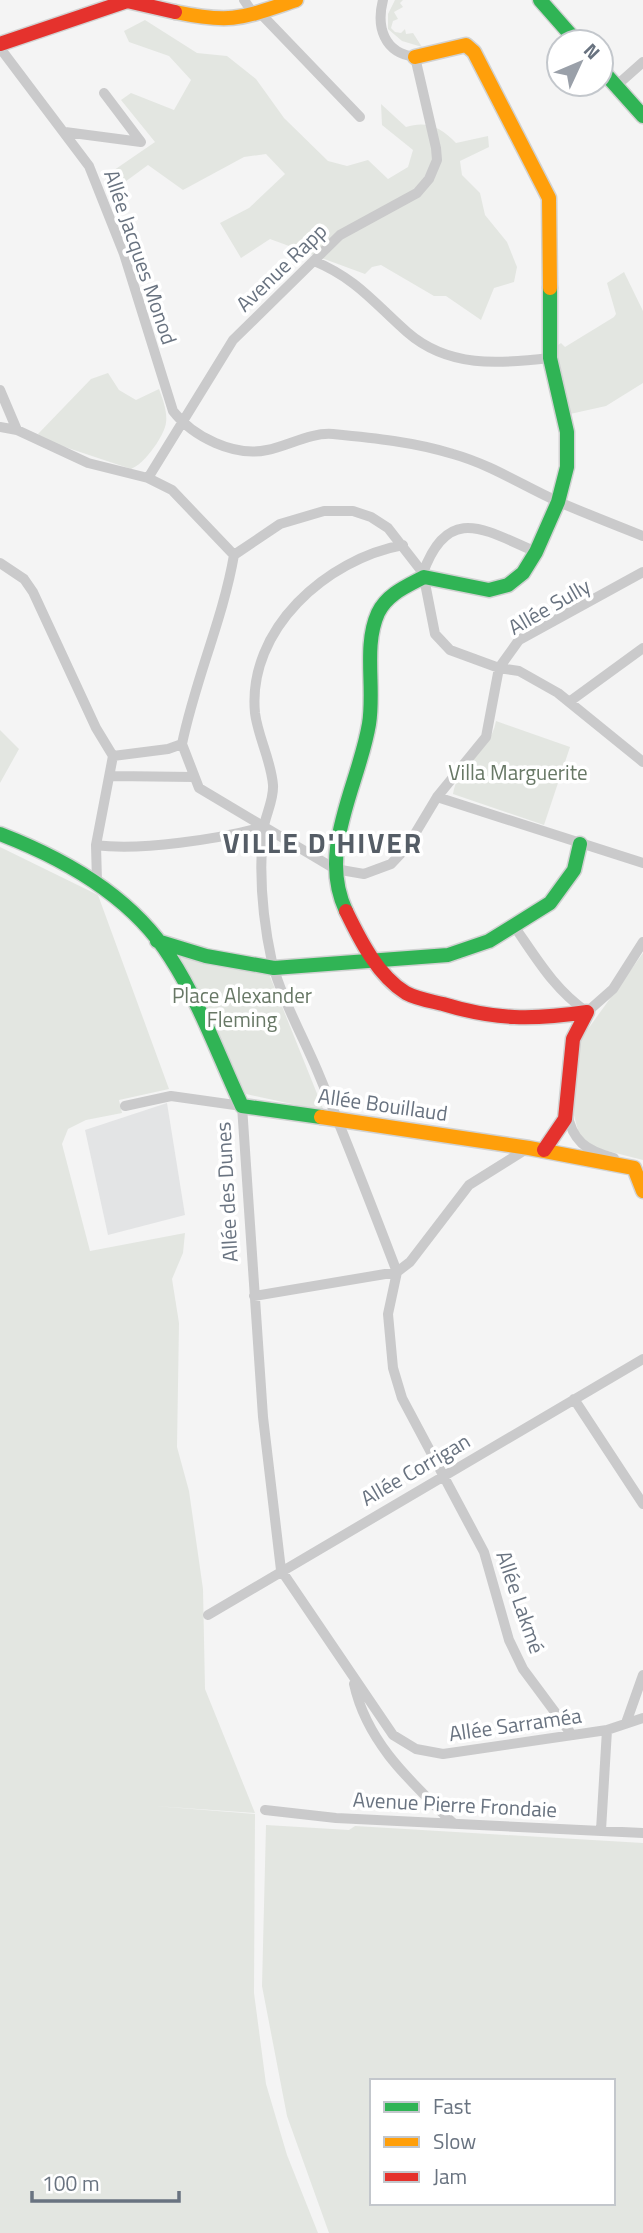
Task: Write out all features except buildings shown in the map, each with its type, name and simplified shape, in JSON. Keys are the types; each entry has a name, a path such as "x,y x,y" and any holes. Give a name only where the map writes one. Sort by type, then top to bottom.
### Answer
{"street":[{"path":"244,0 360,117"},
{"path":"0,46 127,1 213,20 236,20 258,15 296,0"},
{"path":"383,0 379,16 384,37 401,53 415,57 466,45 474,52 549,198 550,358 567,432 567,467 558,502 536,552 523,573 508,585 489,590 424,575"},
{"path":"540,0 565,28"},
{"name":"Allée Jacques Monod","path":"0,46 5,59 65,132 89,166 124,254 173,411 181,421"},
{"name":"Avenue Rapp","path":"148,478 233,340 340,235 417,193 429,178 437,160 436,148 415,57"},
{"path":"643,62 616,86 643,116"},
{"path":"65,132 141,142 104,93"},
{"path":"314,261 366,291 407,332 433,350 464,360 498,364 550,358"},
{"path":"0,390 17,430"},
{"path":"181,421 224,447 245,452 266,451 324,434 402,441 454,454 505,472 558,502 643,536"},
{"path":"0,427 17,430 88,463 148,478 172,490 234,555"},
{"path":"335,869 199,788 182,744 192,694 230,577 234,555 280,524 324,511 353,511 371,517 388,528 424,575 435,634 450,649 499,668 519,670 569,702 643,762"},
{"path":"536,552 477,526 452,529 440,542 424,575 392,594 380,609 372,628 369,724 347,797 335,869 339,896 362,945 373,961 408,993 466,1011 512,1019 587,1013"},
{"path":"397,1272 337,1118 274,968 263,901 263,828 272,801 273,784 255,713 257,680 265,653 297,604 318,580 346,563 403,545"},
{"path":"0,563 24,579 33,592 96,728 113,756 112,776 96,845 97,882"},
{"name":"Allée Sully","path":"335,869 364,874 391,864 407,847 437,797 486,737 499,668 519,640 643,572"},
{"path":"569,702 643,648"},
{"path":"113,756 167,749 182,744"},
{"path":"112,776 194,777"},
{"path":"437,797 643,863"},
{"path":"96,845 126,846 242,833 263,828"},
{"name":"Allée des Dunes","path":"0,834 21,841 97,882 157,941 179,976 242,1106 263,1417 281,1570"},
{"path":"157,941 206,956 274,968 448,955 489,941 550,903 566,885 580,844"},
{"path":"514,926 540,967 564,996 587,1013"},
{"path":"544,1150 561,1126 566,1108 573,1039 587,1013 612,989 643,942"},
{"name":"Allée Bouillaud","path":"125,1106 171,1096 529,1147 638,1169"},
{"path":"566,1108 572,1132 580,1143 592,1151 624,1161 638,1169 643,1191"},
{"path":"569,1155 581,1150 580,1143"},
{"path":"254,1296 397,1272 410,1262 469,1185 529,1147"},
{"name":"Allée Lakmé","path":"397,1272 388,1314 393,1368 402,1398 484,1552 509,1640 523,1669 572,1735"},
{"name":"Allée Corrigan","path":"208,1615 643,1359"},
{"path":"575,1399 643,1504"},
{"name":"Allée Sarraméa","path":"281,1570 393,1735 427,1753 443,1754 607,1730 643,1718"},
{"path":"625,1723 643,1675"},
{"path":"353,1677 359,1706 379,1746 453,1823"},
{"path":"601,1830 607,1730"},
{"name":"Avenue Pierre Frondaie","path":"265,1810 643,1833"}],"shaded area":[{"path":"167,1103 185,1215 108,1235 85,1130"}],"green space":[{"path":"395,0 403,0 400,3 403,7 394,12 398,19 393,21 391,28 395,32 401,33 405,29 406,34 413,33 422,47 402,41 388,29 388,14"},
{"path":"145,20 197,53 227,56 256,79 284,118 328,161 347,166 368,160 388,179 408,167 413,150 382,125 381,104 406,127 421,124 434,127 456,143 488,136 489,147 460,161 462,175 480,193 485,215 507,242 517,267 514,282 494,288 481,320 446,296 434,296 381,265 372,267 365,274 270,239 241,258 220,223 249,208 285,174 266,154 244,157 183,190 148,165 114,190 104,177 155,142 121,100 131,93 174,110 191,80 169,56 129,42 124,31"},
{"path":"624,272 643,311 643,383 606,406 570,414 555,347 561,343 565,347 614,317 616,314 607,283"},
{"path":"108,373 119,390 136,400 159,389 165,408 166,422 160,438 146,457 131,469 44,440 38,434 91,379"},
{"name":"Villa Marguerite","path":"496,721 570,747 544,825 453,794 461,775 488,741"},
{"path":"0,730 19,749 0,783"},
{"path":"0,847 98,895 169,1089 119,1100 122,1113 86,1120 68,1129 62,1144 90,1251 185,1233 183,1253 172,1279 179,1323 177,1447 189,1491 203,1589 205,1689 255,1813 155,1806 255,1814 254,1993 266,2084 287,2155 318,2233 0,2233"},
{"path":"643,953 643,1160 592,1147 579,1134 572,1108 580,1040"},
{"name":"Place Alexander Fleming","path":"175,956 269,974 324,1111 246,1094"},
{"path":"266,1825 349,1830 355,1826 643,1843 643,2233 329,2233 287,2116 262,1986"}],"traffic: fast":[{"path":"540,0 565,28"},
{"path":"615,85 643,116"},
{"path":"346,911 338,888 338,841 369,724 371,639 378,613 392,596 424,577 489,590 508,585 523,573 536,552 558,502 567,467 567,432 550,358 550,288"},
{"path":"0,834 72,868 117,898 137,916 170,957 191,993 242,1106 321,1117"},
{"path":"157,941 206,956 274,968 448,955 489,941 550,903 574,870 580,844"}],"traffic: slow":[{"path":"175,12 211,18 237,17 296,0"},
{"path":"415,57 466,45 474,52 549,198 550,288"},
{"path":"321,1117 529,1148 634,1168 643,1191"}],"traffic: jam":[{"path":"0,44 127,1 175,12"},
{"path":"346,911 378,967 396,986 410,995 497,1016 531,1017 587,1012"},
{"path":"544,1150 565,1119 573,1039 587,1012"}],"district":[{"name":"VILLE D'HIVER","path":"323,842"}]}
